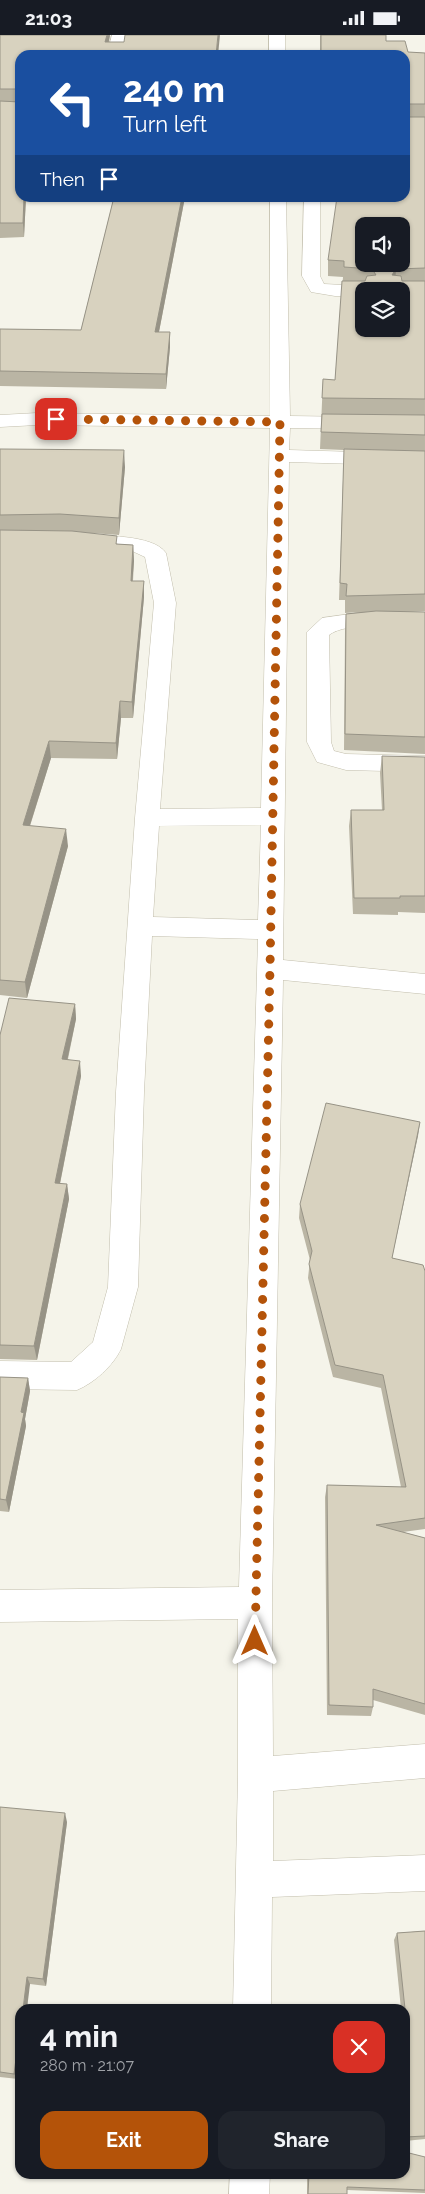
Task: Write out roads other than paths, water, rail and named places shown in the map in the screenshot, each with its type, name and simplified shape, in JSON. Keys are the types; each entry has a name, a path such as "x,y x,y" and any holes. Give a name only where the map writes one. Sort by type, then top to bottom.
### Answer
{"street":[{"path":"116,50 120,35"},
{"path":"277,35 277,50"},
{"path":"252,2004 256,1775 255,1603 271,930 280,422 278,202"},
{"path":"312,202 311,276 317,288 335,291 355,291"},
{"path":"0,421 37,419 425,423"},
{"path":"279,456 425,460"},
{"path":"0,1375 77,1376 106,1349 123,1287 130,1092 147,818 165,603 154,553 136,545 103,541 56,540"},
{"path":"425,620 357,620 330,623 318,632 319,742 325,756 346,762 425,764"},
{"path":"147,818 273,816"},
{"path":"141,925 271,930"},
{"path":"270,969 425,984"},
{"path":"0,1606 255,1603"},
{"path":"256,1775 425,1761"},
{"path":"255,1880 425,1873"},
{"path":"249,2194 250,2179"}]}
